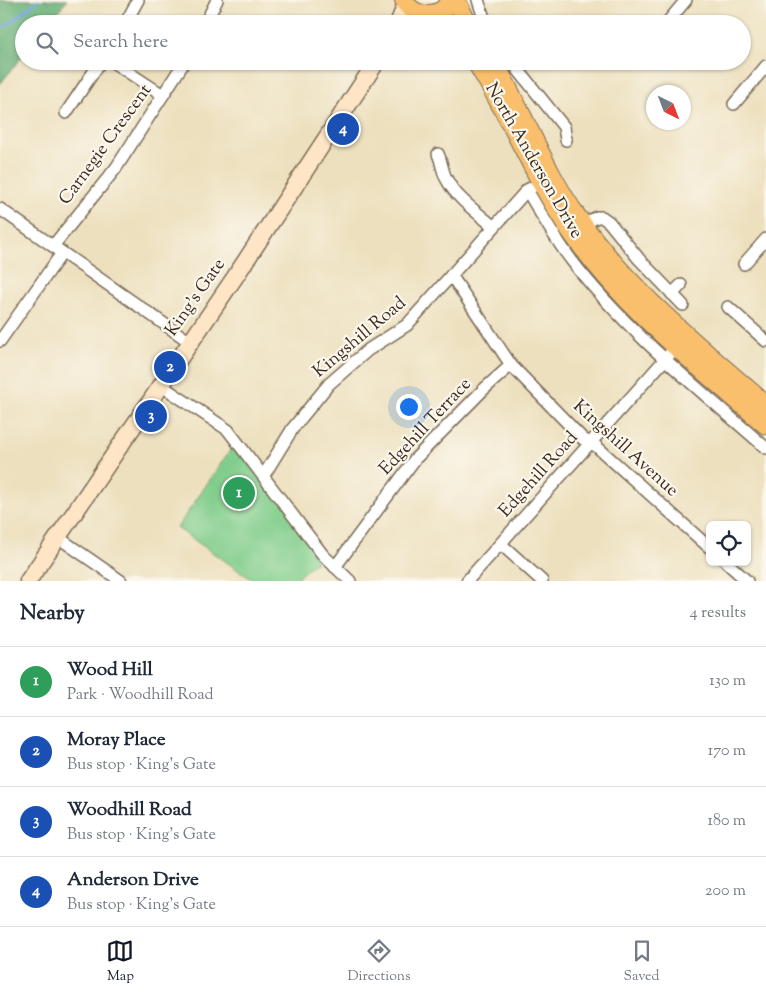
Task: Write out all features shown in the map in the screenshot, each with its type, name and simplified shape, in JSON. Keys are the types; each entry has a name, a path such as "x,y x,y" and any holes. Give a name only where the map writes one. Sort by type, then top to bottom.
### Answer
{"main road":[{"path":"435,15 452,0"},
{"path":"456,0 464,15"},
{"path":"405,2 423,15"},
{"name":"North Anderson Drive","path":"480,70 508,116 540,183 577,228 636,290 761,404 766,425"},
{"name":"North Anderson Drive","path":"498,70 510,91 540,183"},
{"name":"North Anderson Drive","path":"577,228 619,294 670,353 761,404"}],"street":[{"path":"130,15 138,0"},
{"path":"210,15 218,0"},
{"path":"478,0 483,15"},
{"path":"674,15 686,0"},
{"path":"401,15 405,2"},
{"path":"734,104 766,66"},
{"path":"66,113 95,70"},
{"path":"125,70 164,95"},
{"name":"Carnegie Crescent","path":"0,341 58,250 116,168 179,70"},
{"name":"King's Gate","path":"28,581 162,386 371,70"},
{"path":"518,70 564,127 566,140"},
{"path":"438,154 443,164 445,178 456,193 494,227"},
{"name":"Kingshill Road","path":"264,475 293,428 329,384 368,350 407,325 494,227 540,183"},
{"name":"North Anderson Drive","path":"540,183 570,260 599,293 670,353 766,448"},
{"path":"0,209 190,342"},
{"path":"577,228 596,216 606,219 639,260 683,305"},
{"path":"744,264 766,239"},
{"name":"Kingshill Avenue","path":"451,275 512,364 583,439 591,443 706,544"},
{"path":"672,294 681,285"},
{"path":"728,307 766,341"},
{"name":"Edgehill Road","path":"467,581 670,353"},
{"name":"Edgehill Terrace","path":"335,567 415,459 476,396 512,364"},
{"path":"162,386 228,430 324,555 350,581"},
{"path":"59,538 120,581"},
{"path":"501,544 542,581"},
{"path":"730,566 747,581"}],"green space":[{"path":"0,0 67,0 55,15 15,15 15,65 0,84"},
{"path":"237,440 323,555 293,581 254,581 177,528"}],"waterway":[{"path":"20,15 38,0"},
{"path":"0,28 15,19"}],"place":[{"name":"Anderson Drive","path":"343,129"},
{"name":"Moray Place","path":"170,367"},
{"name":"Woodhill Road","path":"151,416"},
{"name":"Wood Hill","path":"239,493"}]}
